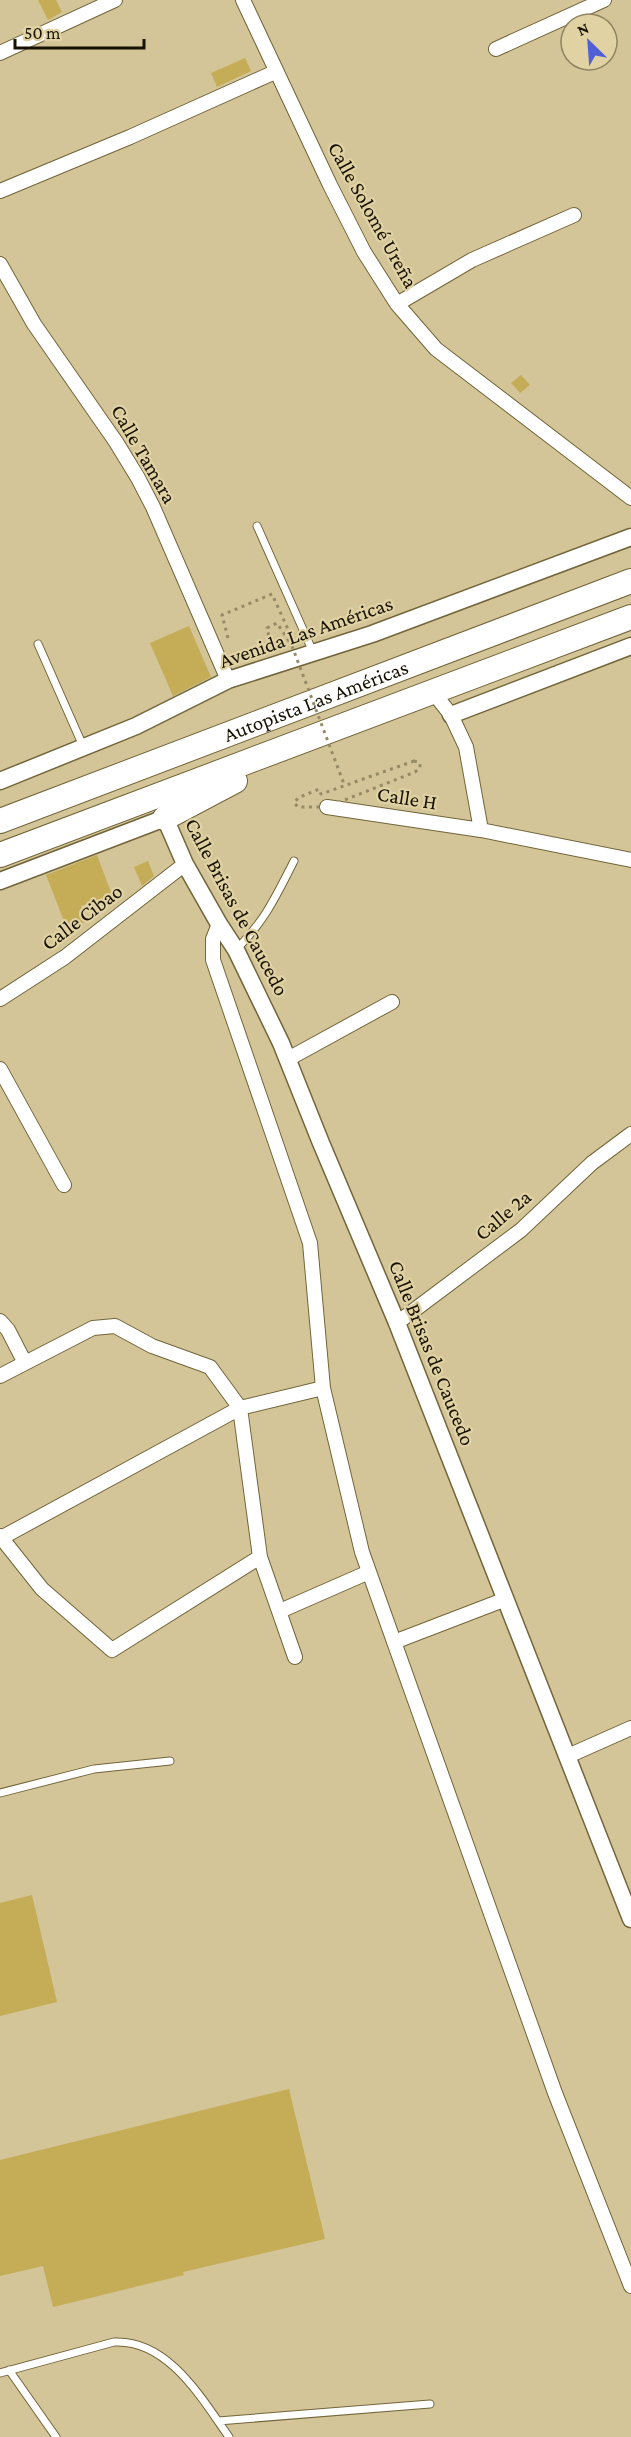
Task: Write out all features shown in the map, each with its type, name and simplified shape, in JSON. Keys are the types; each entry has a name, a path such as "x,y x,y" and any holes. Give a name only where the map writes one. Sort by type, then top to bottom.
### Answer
{"highway":[{"name":"Autopista Las Américas","path":"0,821 631,581"},
{"name":"Autopista Las Américas","path":"0,855 631,617"},
{"path":"165,818 327,733"}],"street":[{"path":"0,53 115,0"},
{"name":"Calle Solomé Ureña","path":"243,0 275,72 364,252 397,304 436,349 631,498"},
{"path":"496,49 604,0"},
{"path":"0,191 130,137 275,72"},
{"path":"397,304 472,260 574,215"},
{"name":"Calle Tamara","path":"0,264 34,324 116,441 138,478 153,507 228,680"},
{"name":"Avenida Las Américas","path":"0,781 84,748 184,704 228,680 314,654 494,590 631,537"},
{"path":"451,715 631,646"},
{"path":"433,692 451,715 466,747 481,830"},
{"name":"Calle H","path":"327,807 481,830 631,860"},
{"path":"0,881 165,818"},
{"name":"Calle Brisas de Caucedo","path":"165,818 185,864 236,950 288,1059 397,1323 631,1919"},
{"name":"Calle Cibao","path":"0,999 65,957 185,864"},
{"path":"219,924 213,939 213,960 310,1244 322,1388 362,1552 555,2093 631,2286"},
{"path":"288,1059 392,1002"},
{"path":"0,1069 64,1185"},
{"name":"Calle 2a","path":"397,1323 521,1230 592,1163 631,1134"},
{"path":"0,1321 8,1330 25,1363"},
{"path":"0,1376 93,1328 114,1326 152,1346 210,1367 240,1408 260,1557 295,1657"},
{"path":"260,1557 112,1650 42,1589 1,1537 104,1479 240,1408 322,1388"},
{"path":"279,1611 369,1572"},
{"path":"394,1642 506,1599"},
{"path":"568,1756 631,1728"}],"lane":[{"path":"257,526 314,654"},
{"path":"38,644 84,748"},
{"path":"236,950 257,929 268,913 294,861"},
{"path":"0,1793 94,1769 170,1761"},
{"path":"0,2373 114,2342 129,2341 141,2344 156,2352 190,2382 229,2437"},
{"path":"9,2370 56,2437"},
{"path":"218,2421 430,2404"}],"path":[{"path":"228,640 222,615 272,594 291,636 292,646"},
{"path":"271,645 267,628 277,623 292,646 344,784 414,761 420,763 420,768 415,772 327,807 298,807 294,803 298,798"}],"building":[{"path":"38,0 56,0 62,12 48,20"},
{"path":"245,58 251,71 217,87 211,73"},
{"path":"521,375 530,385 520,393 511,383"},
{"path":"189,626 211,677 173,696 150,643"},
{"path":"97,855 112,895 81,906 86,922 67,929 46,875"},
{"path":"148,861 154,876 142,886 134,867"},
{"path":"32,1895 57,2002 0,2016 0,1903"},
{"path":"289,2089 325,2239 183,2272 184,2275 53,2307 43,2266 0,2276 0,2160"}]}
